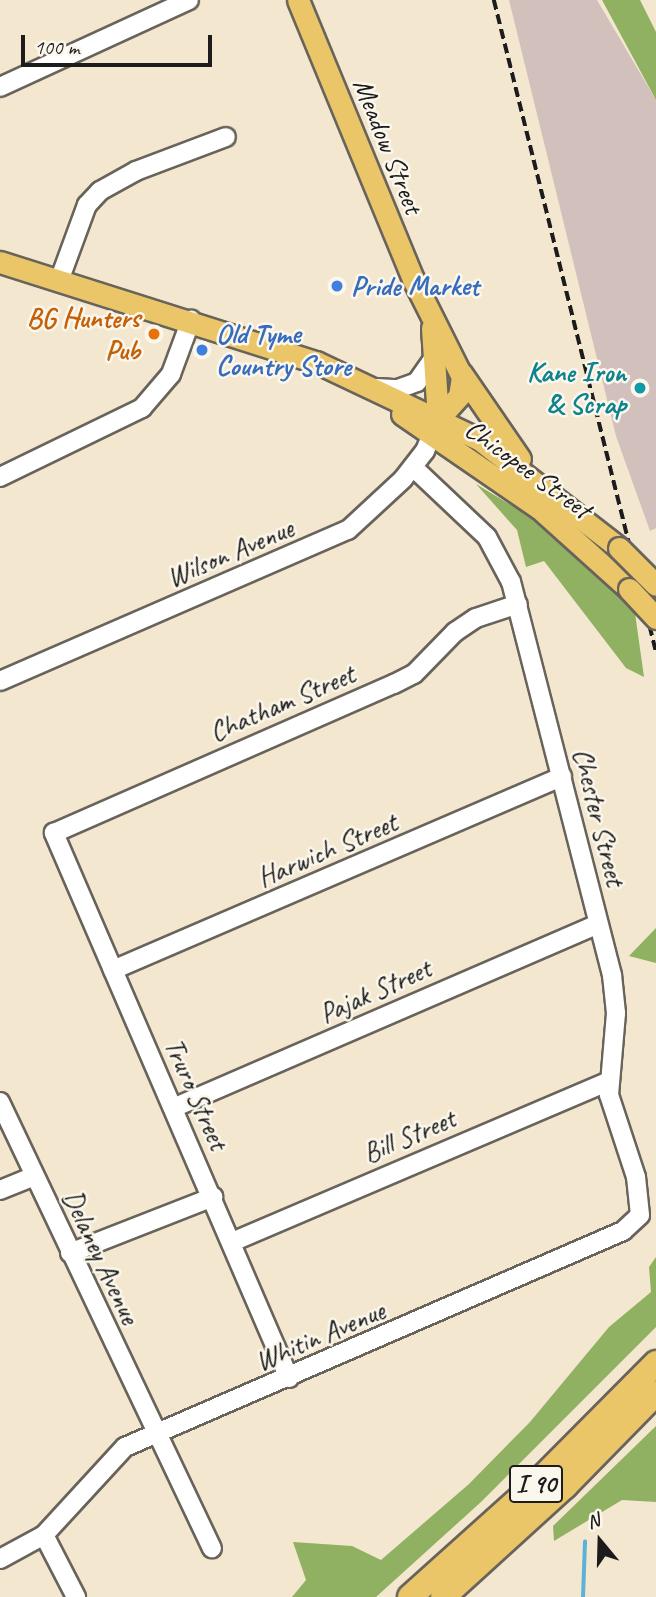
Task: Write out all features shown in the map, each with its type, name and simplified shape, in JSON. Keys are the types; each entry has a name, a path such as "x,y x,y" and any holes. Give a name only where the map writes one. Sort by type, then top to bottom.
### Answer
{"highway":[{"name":"I 90","path":"410,1597 535,1485 656,1363"},
{"name":"I 90","path":"443,1597 565,1486 656,1393"}],"main road":[{"name":"Meadow Street","path":"298,0 428,313 492,423 545,486"},
{"name":"Chicopee Street","path":"0,262 294,354 354,380 435,427 539,508 629,589 656,618"},
{"name":"Meadow Street","path":"428,313 436,355 435,427"},
{"path":"435,427 462,390 459,369"},
{"name":"Chicopee Street","path":"435,427 480,440 545,486 619,548 656,585"}],"street":[{"path":"0,87 189,0"},
{"path":"59,281 85,209 94,196 136,171 226,137"},
{"path":"0,477 142,408 171,374 191,320"},
{"path":"354,380 390,390 402,388 422,378 436,355"},
{"name":"Wilson Avenue","path":"0,681 337,536 368,515 413,467 435,427"},
{"name":"Chester Street","path":"413,467 493,544 518,604 616,1004 608,1082 611,1105 641,1200 640,1215"},
{"name":"Chatham Street","path":"54,833 404,679 431,660 455,632 476,618 518,604"},
{"name":"Harwich Street","path":"113,970 562,777"},
{"name":"Truro Street","path":"54,833 289,1378"},
{"name":"Pajak Street","path":"173,1108 598,924"},
{"name":"Bill Street","path":"232,1242 608,1082"},
{"name":"Delaney Avenue","path":"0,1102 154,1434 212,1548"},
{"path":"0,1190 34,1176"},
{"path":"70,1253 213,1197"},
{"name":"Whitin Avenue","path":"0,1559 44,1535 125,1447 623,1231 640,1215"},
{"path":"44,1535 76,1597"}],"shaded area":[{"path":"509,0 597,0 656,100 656,528 650,531 616,436"}],"green space":[{"path":"602,0 640,0 656,32 656,100"},
{"path":"476,484 526,514 580,559 635,613 644,677 626,668 544,561 526,567 517,530"},
{"path":"656,928 656,963 629,956"},
{"path":"656,1257 656,1327 481,1502 376,1597 292,1597 306,1580 293,1542 352,1546 381,1560 469,1484 530,1422 609,1327 651,1292 649,1267"},
{"path":"656,1426 656,1502 622,1500 554,1541 553,1526"}],"waterway":[{"path":"583,1597 585,1542"}],"railway":[{"path":"494,0 656,651"}],"place":[{"name":"Pride Market","path":"337,286"},
{"name":"BG Hunters Pub","path":"154,334"},
{"name":"Old Tyme Country Store","path":"202,350"},
{"name":"Kane Iron & Scrap","path":"640,388"}]}
